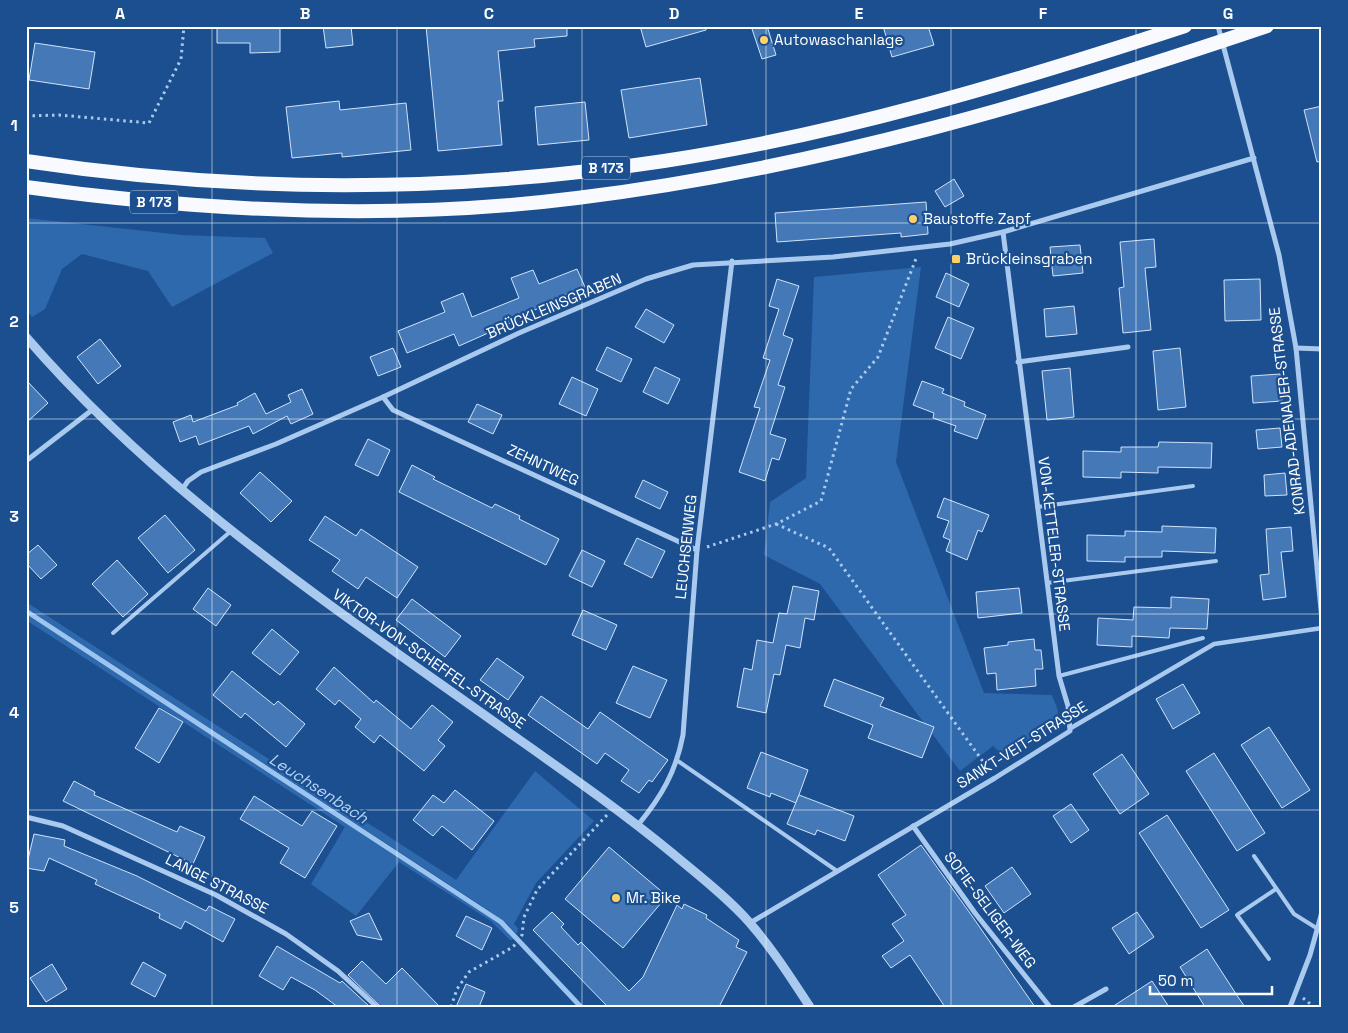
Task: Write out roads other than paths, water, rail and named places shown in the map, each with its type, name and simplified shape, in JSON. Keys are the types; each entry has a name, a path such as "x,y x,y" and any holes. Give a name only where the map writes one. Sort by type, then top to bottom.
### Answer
{"highway":[{"name":"B 173","path":"26,161 156,176 299,185 407,185 564,173 664,161 855,123 949,99 1185,26"},
{"name":"B 173","path":"26,188 148,202 342,211 410,210 574,199 768,169 844,152 943,126 1177,56 1266,27"}],"street":[{"name":"KONRAD-ADENAUER-STRASSE","path":"1218,26 1279,255 1296,348 1322,620"},
{"name":"BRÜCKLEINSGRABEN","path":"181,491 188,481 201,472 276,444 383,397 520,333 646,280 693,265 732,261 833,257 920,249 1003,232 1254,158"},
{"name":"VON-KETTELER-STRASSE","path":"1003,232 1059,676 1068,706 1071,728"},
{"name":"LEUCHSENWEG","path":"638,825 662,794 678,761 683,735 697,550 732,261"},
{"name":"VIKTOR-VON-SCHEFFEL-STRASSE","path":"26,337 92,410 181,491 303,586 638,825 711,885 750,923 788,972 810,1007"},
{"path":"1018,362 1128,347"},
{"path":"1296,348 1322,349"},
{"name":"ZEHNTWEG","path":"383,397 393,410 697,550"},
{"path":"26,461 92,410"},
{"name":"SANKT-VEIT-STRASSE","path":"750,923 995,778 1070,731 1071,728 1214,644 1322,628"},
{"name":"LANGE STRASSE","path":"26,817 62,826 224,899 286,934 338,971 377,1007"},
{"name":"SOFIE-SELIGER-WEG","path":"913,826 975,913 1050,1007"},
{"path":"1290,1007 1318,929 1322,912"},
{"path":"1074,1007 1106,989"}],"lane":[{"path":"1037,507 1193,486"},
{"path":"113,633 232,530"},
{"path":"1047,583 1216,561"},
{"path":"1059,676 1203,638"},
{"path":"678,761 837,872"},
{"path":"1254,856 1294,914 1318,929"},
{"path":"1269,959 1237,915 1276,889"}],"waterway":[{"name":"Leuchsenbach","path":"26,611 501,922 581,1007"}],"place":[{"name":"Autowaschanlage","path":"764,40"},
{"name":"Baustoffe Zapf","path":"913,219"},
{"name":"Brückleinsgraben","path":"956,259"},
{"name":"Mr. Bike","path":"616,898"}]}
